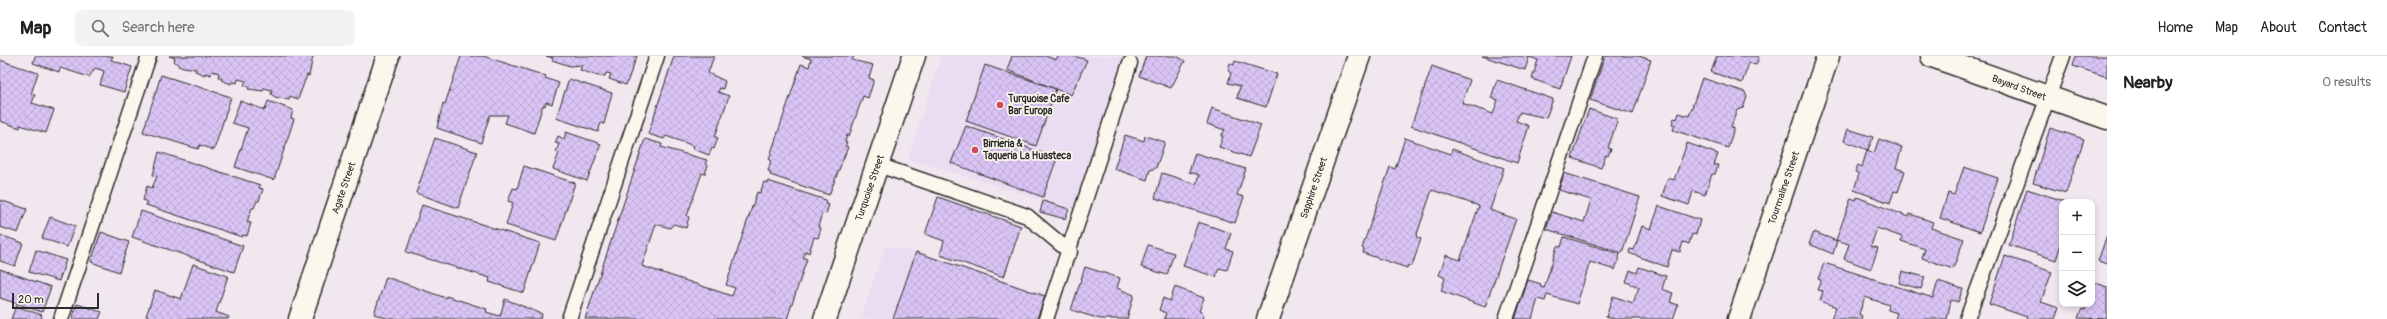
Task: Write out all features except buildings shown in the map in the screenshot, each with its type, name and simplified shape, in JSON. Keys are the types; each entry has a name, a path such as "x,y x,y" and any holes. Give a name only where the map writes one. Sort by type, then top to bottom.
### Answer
{"street":[{"name":"Agate Street","path":"300,319 388,56"},
{"name":"Turquoise Street","path":"825,319 914,56"},
{"name":"Sapphire Street","path":"1268,319 1359,56"},
{"name":"Tourmaline Street","path":"1740,319 1828,56"},
{"name":"Bayard Street","path":"1932,56 2049,99 2107,118"}],"lane":[{"path":"61,319 149,56"},
{"path":"569,319 657,56"},
{"path":"1506,319 1595,56"},
{"path":"1968,319 2049,99 2063,56"},
{"path":"1046,319 1070,252 1130,63"},
{"path":"878,166 1027,216 1070,252"}],"shaded area":[{"path":"941,56 1128,56 1074,210 908,159"},
{"path":"885,246 917,252 1049,295 1040,319 860,319"}],"place":[{"name":"Turquoise Cafe Bar Europa","path":"1000,105"},
{"name":"Birrieria & Taqueria La Huasteca","path":"975,150"}]}
